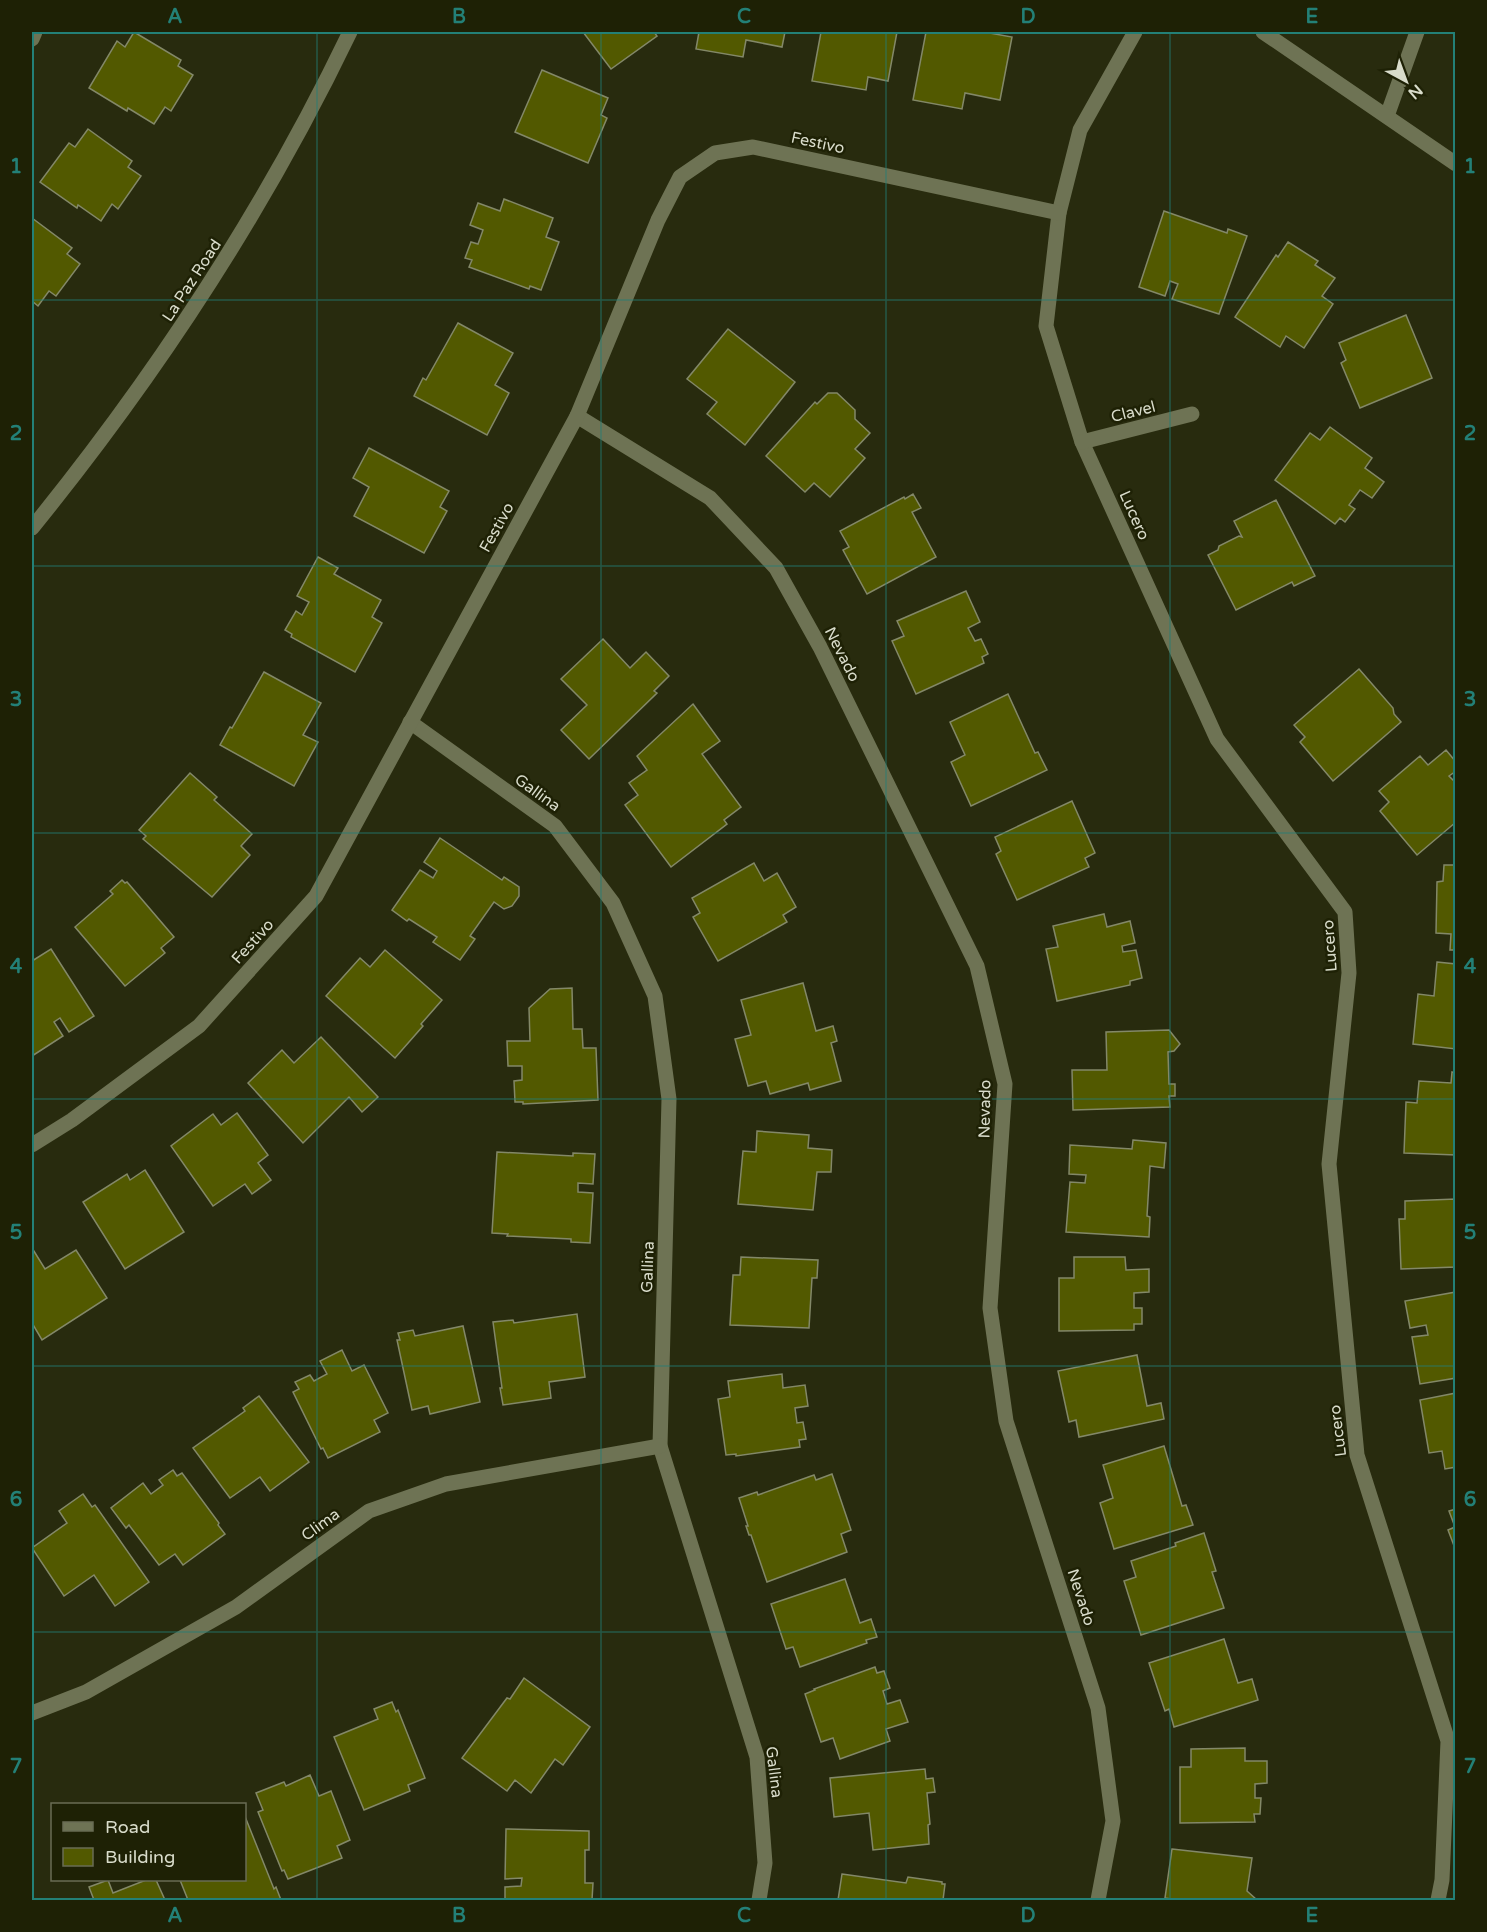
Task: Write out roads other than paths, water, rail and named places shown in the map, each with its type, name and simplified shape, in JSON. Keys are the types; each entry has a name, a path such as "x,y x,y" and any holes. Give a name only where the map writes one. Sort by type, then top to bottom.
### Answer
{"street":[{"path":"32,39 35,32"},
{"name":"La Paz Road","path":"32,528 134,397 225,261 268,188 350,32"},
{"name":"Lucero","path":"1135,32 1080,130 1059,213 1046,326 1082,442 1217,739 1345,912 1349,973 1329,1164 1357,1455 1448,1741 1442,1880 1438,1900"},
{"path":"1263,32 1455,164"},
{"path":"1387,116 1418,32"},
{"name":"Festivo","path":"32,1145 72,1120 199,1026 316,896 578,416 658,220 680,177 715,153 753,147 1059,213"},
{"name":"Clavel","path":"1082,442 1192,414"},
{"name":"Nevado","path":"578,416 710,498 776,567 820,646 977,966 1005,1084 990,1308 1006,1421 1098,1708 1113,1821 1098,1900"},
{"name":"Gallina","path":"410,722 555,826 614,903 655,996 669,1099 660,1446 758,1757 765,1863 759,1900"},
{"name":"Clima","path":"32,1713 86,1692 236,1607 369,1511 446,1484 660,1446"}]}
